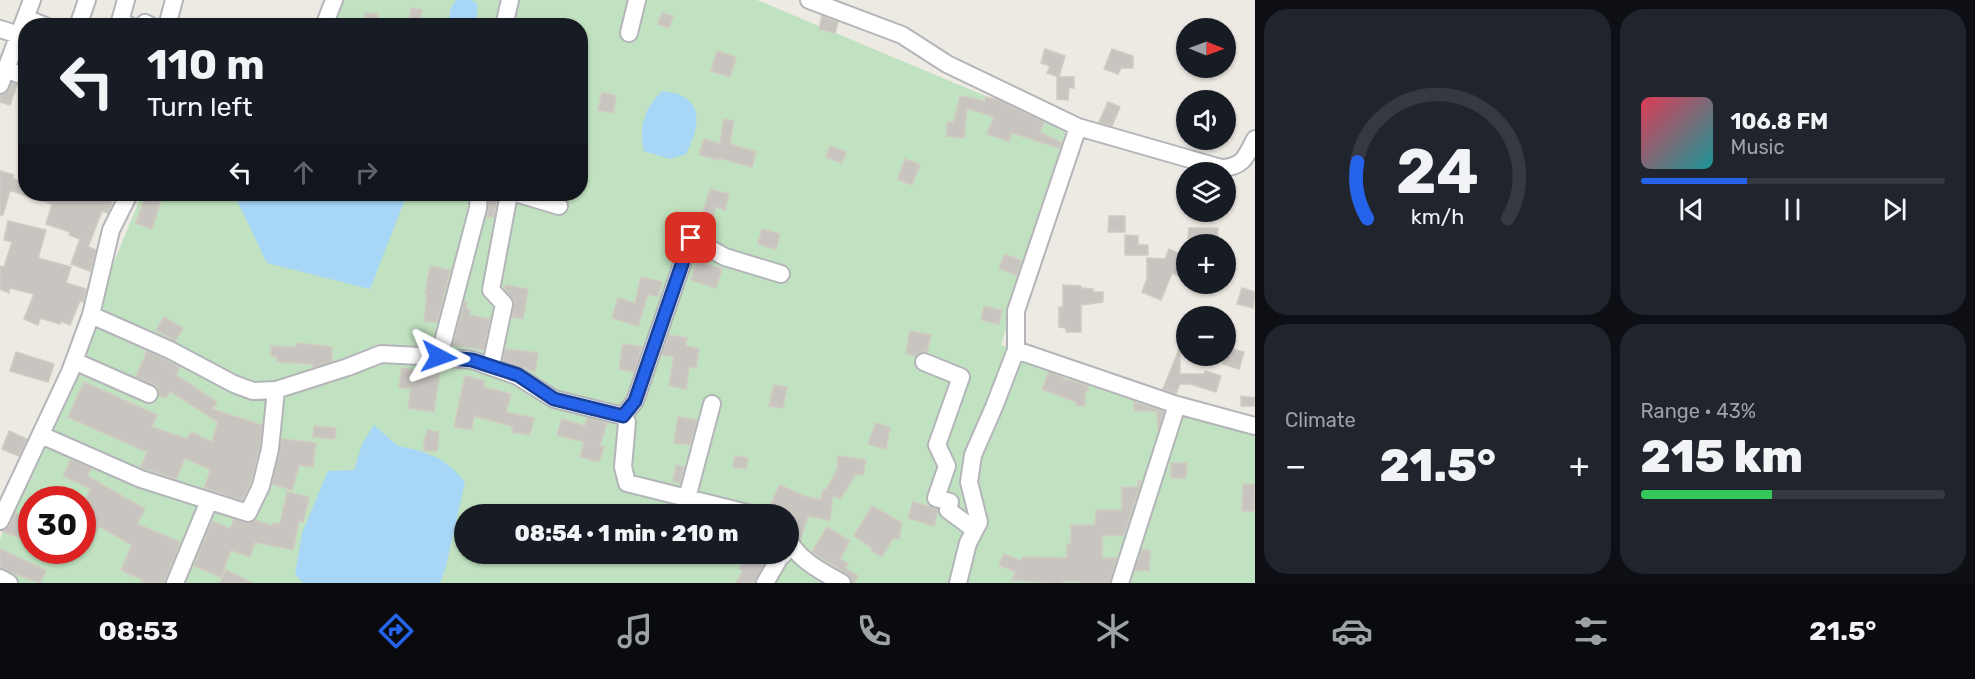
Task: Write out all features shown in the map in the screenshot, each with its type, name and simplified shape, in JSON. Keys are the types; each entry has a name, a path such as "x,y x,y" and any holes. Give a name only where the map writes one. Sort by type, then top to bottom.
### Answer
{"street":[{"path":"26,18 32,0"},
{"path":"81,18 87,0"},
{"path":"121,18 126,0"},
{"path":"169,18 174,0"},
{"path":"327,18 334,0"},
{"path":"506,18 510,0"},
{"path":"629,33 637,0"},
{"path":"809,0 902,35 947,64 1078,127 1221,168 1234,168 1245,159 1255,139"},
{"path":"0,29 18,34"},
{"path":"3,77 18,40"},
{"path":"958,583 968,543 979,522 969,482 973,455 1016,350 1016,311 1078,127"},
{"path":"0,521 74,361 91,315 111,230 126,201"},
{"path":"439,357 478,201"},
{"path":"490,366 504,304 491,290 508,201"},
{"path":"542,201 559,206"},
{"path":"623,416 635,401 691,238 725,257 781,274"},
{"path":"91,315 170,350 234,384 253,391 276,390 381,354 472,360 518,375 554,399 623,416 627,422 622,467 627,483 711,504"},
{"path":"1016,350 1177,405 1255,426"},
{"path":"74,361 149,394"},
{"path":"924,362 961,377 937,445 947,466 936,498 950,502 948,510 975,530"},
{"path":"41,435 141,479 248,513 261,486 270,449 276,390"},
{"path":"687,498 712,404"},
{"path":"1120,583 1177,405"},
{"path":"176,583 208,501"},
{"path":"799,556 842,583"},
{"path":"765,583 776,564"},
{"path":"0,578 9,583"}],"green space":[{"path":"340,0 757,0 1066,130 1001,345 1255,434 1255,583 0,583 0,539 18,495 18,564 96,564 96,486 22,486 139,201 588,201 588,18 334,18"}],"water":[{"path":"456,0 471,0 477,3 477,17 449,18 450,10"},
{"path":"662,91 686,98 696,112 697,121 686,154 669,159 644,151 642,142 644,118 651,104"},
{"path":"237,201 404,201 370,289 267,263"},
{"path":"374,425 398,446 440,459 465,482 460,504 454,504 454,530 440,583 303,583 295,574 302,533 328,471 354,470 362,444"}],"building":[{"path":"411,8 422,10 421,18 409,18"},
{"path":"365,13 378,14 378,18 365,18"},
{"path":"662,13 673,16 669,28 658,24"},
{"path":"822,16 838,22 835,33 819,29"},
{"path":"1045,49 1065,56 1059,77 1047,73 1050,66 1041,63"},
{"path":"1112,49 1133,56 1133,68 1121,68 1118,74 1104,69"},
{"path":"717,51 736,57 730,77 711,71"},
{"path":"1057,77 1074,77 1074,88 1069,87 1068,100 1057,99"},
{"path":"12,83 17,85 10,105 0,102 0,95 7,93"},
{"path":"602,92 616,96 613,113 598,110"},
{"path":"960,96 985,101 986,97 998,100 1044,122 1040,132 1062,143 1059,148 1012,133 1009,141 987,134 994,117 967,108 964,138 946,136 948,122 954,122"},
{"path":"1108,102 1120,107 1112,126 1099,122"},
{"path":"724,119 734,121 730,144 756,152 752,167 699,155 704,139 720,144"},
{"path":"830,146 846,152 842,163 826,157"},
{"path":"905,159 920,165 912,185 898,179"},
{"path":"0,171 14,175 13,179 18,181 18,193 10,190 3,215 0,215"},
{"path":"710,189 729,194 725,210 716,207 708,234 688,228 693,212 702,215"},
{"path":"42,201 112,202 108,213 102,211 88,247 96,250 90,271 71,264 80,239 69,235 70,232 46,224 52,204"},
{"path":"144,201 161,201 152,229 136,223"},
{"path":"488,201 497,201 494,217 487,217"},
{"path":"1109,216 1125,216 1125,232 1108,232"},
{"path":"8,221 46,230 38,258 71,267 66,283 86,289 83,302 80,301 70,325 61,321 60,324 40,318 38,325 24,319 34,294 10,288 9,293 0,289 0,266 4,267 12,242 4,240"},
{"path":"1189,228 1218,228 1217,234 1188,234"},
{"path":"762,229 780,234 776,249 758,244"},
{"path":"1125,235 1138,236 1138,245 1148,245 1148,255 1125,255"},
{"path":"1169,249 1176,252 1176,275 1172,273 1161,300 1142,292 1147,279 1147,258 1165,259"},
{"path":"1005,254 1022,261 1017,275 999,268"},
{"path":"697,261 722,269 716,288 691,280"},
{"path":"430,266 450,270 437,322 424,321 427,294 425,293"},
{"path":"641,277 662,282 658,297 648,294 638,326 612,318 618,298 635,303"},
{"path":"505,285 528,289 523,319 512,317 514,302 505,289"},
{"path":"1063,285 1081,286 1081,288 1093,289 1093,292 1103,292 1103,302 1081,305 1081,332 1066,332 1066,328 1059,327 1059,307 1063,307"},
{"path":"1242,288 1255,292 1253,308 1237,304"},
{"path":"464,302 467,302 466,309 470,310 469,315 490,319 484,350 453,345"},
{"path":"984,306 1002,310 999,324 981,320"},
{"path":"164,317 183,328 175,341 156,330"},
{"path":"910,331 931,335 927,352 916,356 906,354"},
{"path":"669,335 687,338 685,346 699,349 696,368 689,367 686,389 669,386 674,356 662,355"},
{"path":"297,343 332,347 332,361 313,367 313,364 277,362 277,357 271,356 271,346 296,347"},
{"path":"623,344 642,347 634,372 619,369"},
{"path":"505,349 538,353 535,372 503,360"},
{"path":"1236,350 1244,352 1239,369 1229,366 1236,366"},
{"path":"147,351 180,367 176,375 217,402 212,409 262,425 260,447 251,482 242,500 204,488 211,470 185,458 176,479 141,467 147,452 68,417 84,382 157,415 152,427 187,439 191,432 212,442 218,422 170,391 166,398 159,395 158,388 136,377"},
{"path":"16,352 54,364 48,382 10,371"},
{"path":"1176,357 1176,366 1180,366 1180,374 1204,374 1205,371 1221,376 1216,392 1190,384 1180,384 1176,393 1163,389"},
{"path":"402,368 428,373 429,370 440,371 434,412 408,408 411,389 399,387"},
{"path":"1049,372 1063,377 1063,380 1088,386 1088,391 1085,391 1085,406 1076,405 1076,402 1042,389"},
{"path":"465,376 485,381 483,387 511,394 506,412 534,418 530,435 512,432 512,426 474,416 472,430 454,427"},
{"path":"774,385 787,387 783,408 769,406"},
{"path":"1241,396 1255,398 1255,406 1241,406"},
{"path":"1134,402 1164,412 1158,431 1157,411 1134,411"},
{"path":"678,417 697,420 690,445 674,443"},
{"path":"587,418 607,423 600,446 604,447 599,462 580,457 584,442 557,435 562,419 585,426"},
{"path":"876,423 890,427 886,449 868,444"},
{"path":"314,426 336,428 335,439 313,437"},
{"path":"427,430 439,432 437,451 424,451 424,437 426,437"},
{"path":"9,431 27,439 19,456 2,449"},
{"path":"282,439 316,443 313,467 299,465 292,490 272,484"},
{"path":"735,456 748,458 746,469 733,467"},
{"path":"838,456 866,460 863,475 856,474 840,499 833,495 830,520 808,516 801,538 799,536 799,504 771,504 780,485 803,496 821,500 823,490 826,490 837,469"},
{"path":"71,460 91,468 87,476 145,509 137,524 180,542 164,583 142,583 143,580 121,570 132,545 99,526 96,532 96,486 85,486 63,476"},
{"path":"1171,463 1187,463 1186,478 1171,478"},
{"path":"676,465 684,467 680,483 673,481"},
{"path":"1138,481 1141,481 1124,535 1102,536 1102,558 1117,558 1110,583 1062,581 1062,583 1045,583 1012,580 1016,572 999,565 1004,554 1021,561 1023,557 1067,558 1067,544 1071,544 1071,525 1095,525 1096,510 1122,510 1122,487 1138,487"},
{"path":"1243,484 1255,485 1254,511 1242,511"},
{"path":"287,492 309,497 303,522 299,521 293,550 255,542 250,557 231,550 221,577 194,566 212,521 230,529 234,519 245,523 256,520 272,526 273,523 280,524"},
{"path":"913,502 938,509 934,526 908,518"},
{"path":"872,506 902,523 899,539 893,538 882,557 854,536"},
{"path":"15,513 18,514 18,537 2,531 9,526"},
{"path":"827,527 850,541 840,559 848,564 845,568 858,576 854,583 847,574 812,552"},
{"path":"0,549 18,557 18,564 33,564 46,570 40,583 0,568"},
{"path":"1142,550 1150,550 1149,571 1135,570"},
{"path":"742,564 764,564 754,583 736,583 743,571 739,569"},
{"path":"226,570 252,583 220,583"}],"route":[{"path":"439,357 472,360 518,375 554,399 623,416 635,401 691,238"}]}
